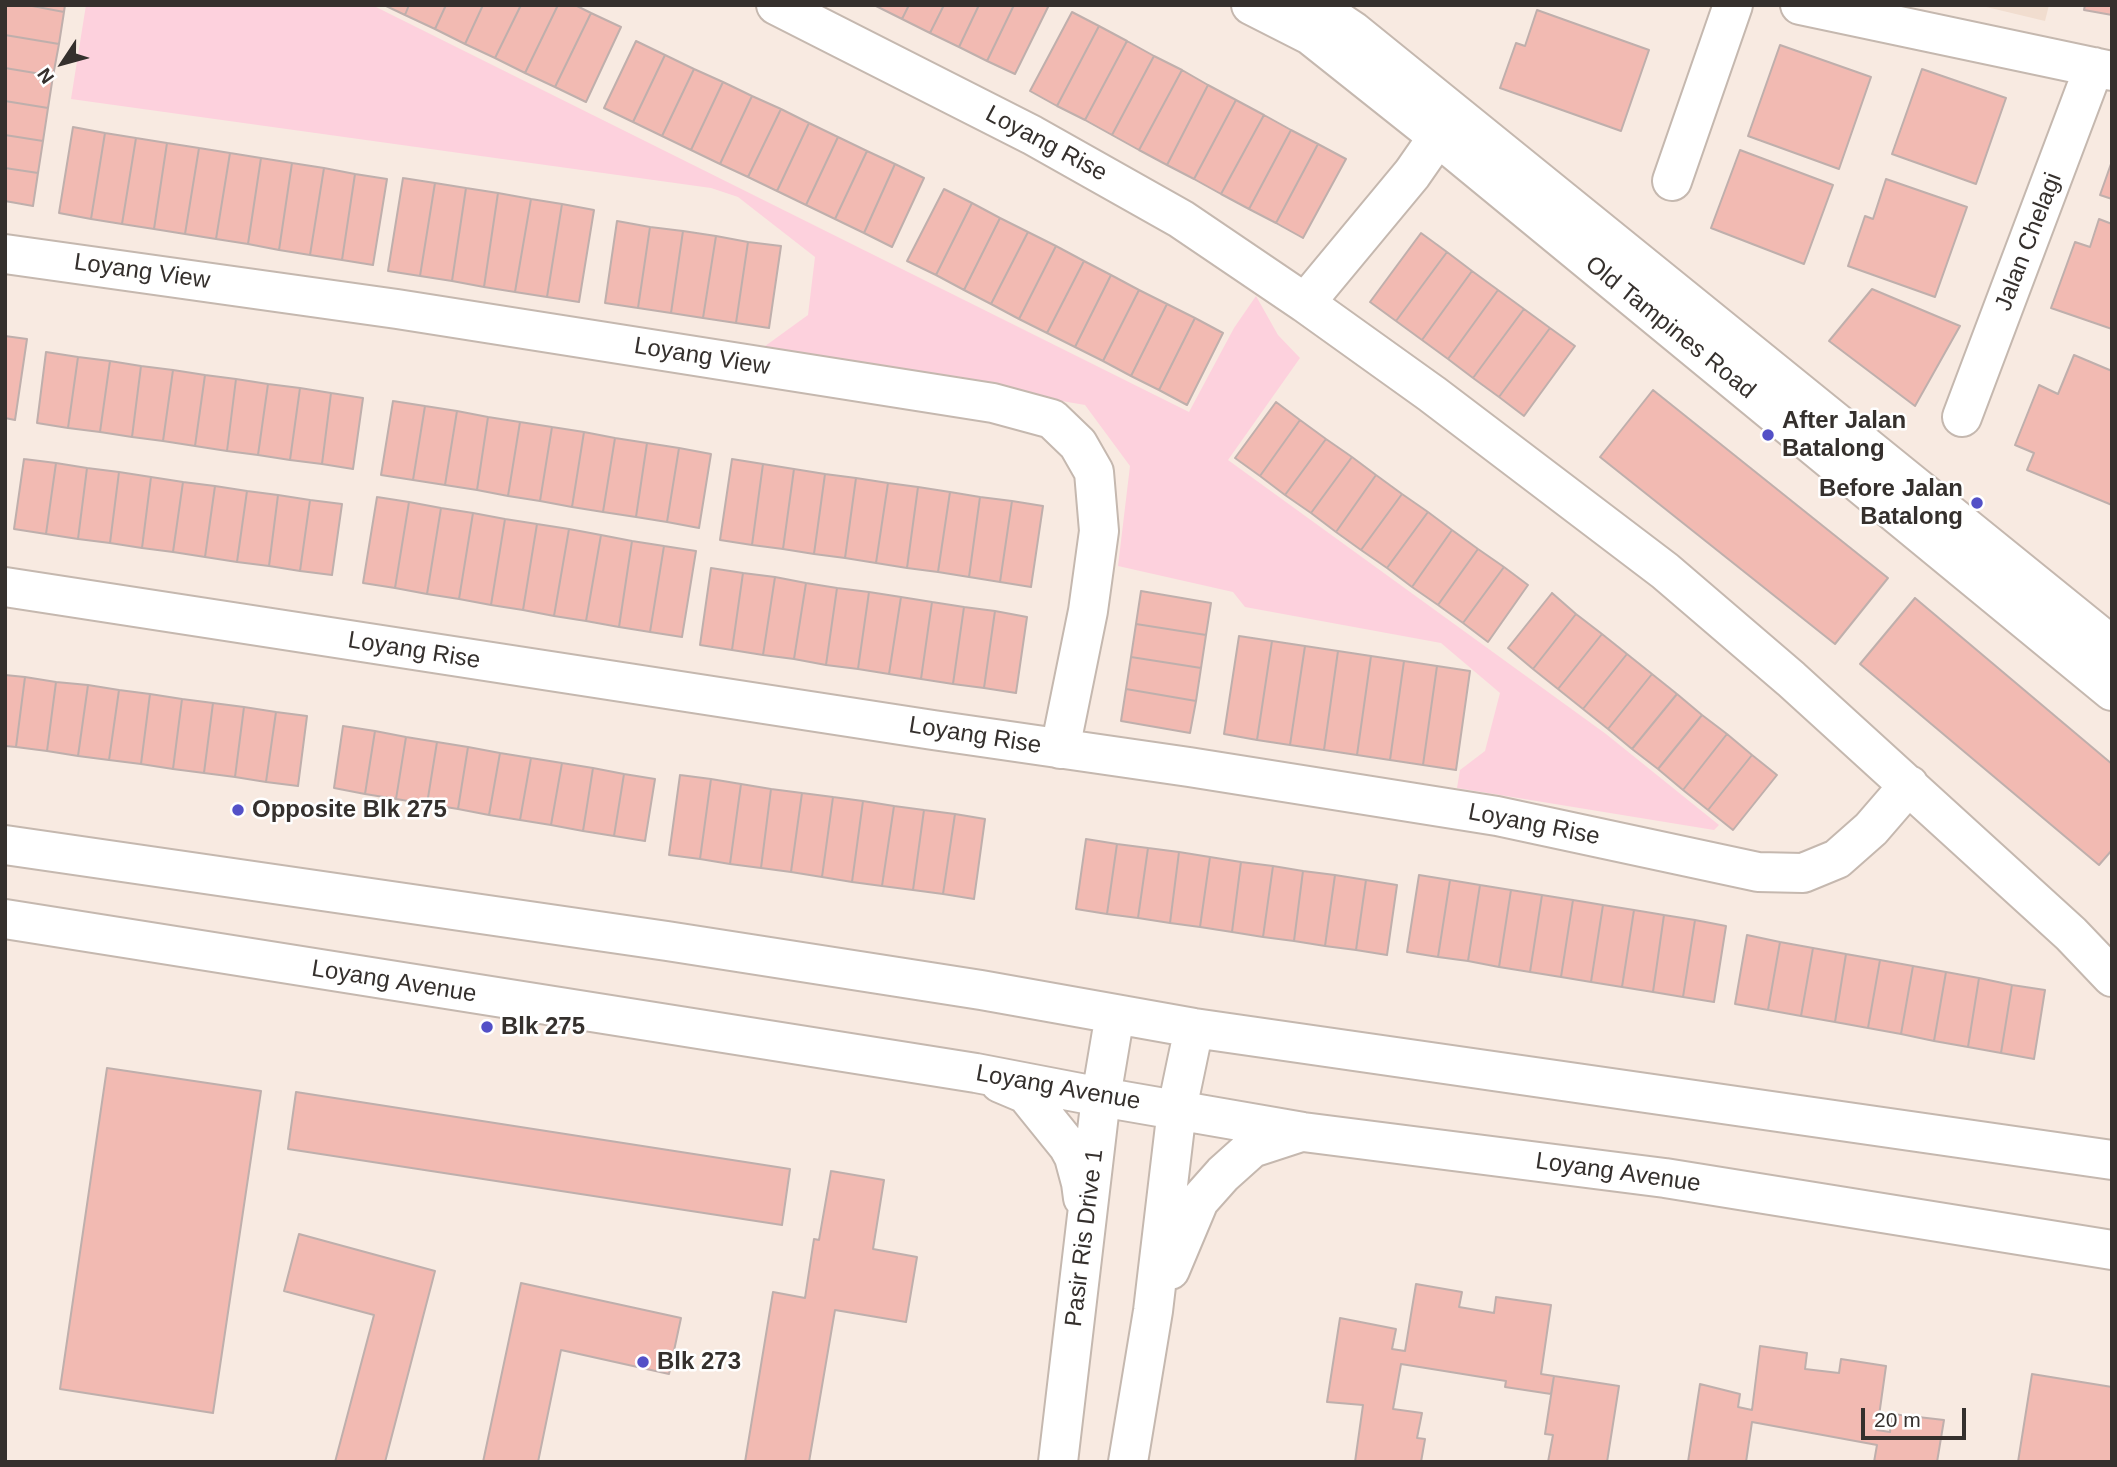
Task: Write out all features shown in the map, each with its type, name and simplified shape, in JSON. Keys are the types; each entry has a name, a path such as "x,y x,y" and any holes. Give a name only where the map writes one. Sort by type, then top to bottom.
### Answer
{"street":[{"name":"Loyang Rise","path":"776,5 1044,141 1181,219 1432,394 1665,571 1791,679 2071,934 2112,977"},
{"name":"Old Tampines Road","path":"1251,5 1310,35 1446,125 2112,646"},
{"name":"Old Tampines Road","path":"1314,5 1353,32 1446,125 2112,691"},
{"path":"1672,181 1733,5"},
{"name":"Jalan Chelagi","path":"1800,5 2103,69 1962,417"},
{"path":"1305,303 1412,174 1446,125"},
{"name":"Loyang View","path":"5,254 397,309 993,403 1052,419 1078,444 1094,472 1099,531 1088,611 1060,749"},
{"name":"Loyang Rise","path":"5,587 1497,816 1758,872 1793,874 1813,870 1837,859 1871,829 1909,785"},
{"path":"5,845 667,941 981,990 1194,1028 2112,1160"},
{"name":"Loyang Avenue","path":"5,919 976,1073 1303,1132 1665,1178 2112,1250"},
{"name":"Pasir Ris Drive 1","path":"1058,1462 1101,1097 1115,1014"},
{"path":"1128,1462 1153,1311 1177,1109 1194,1028"},
{"path":"976,1073 1026,1094 1068,1146 1081,1183 1086,1233"},
{"path":"1153,1311 1199,1201 1223,1174 1252,1148 1303,1132"}],"shaded area":[{"path":"86,5 372,5 1189,412 1234,328 1256,296 1278,335 1300,358 1228,460 1606,734 1719,825 1714,830 1457,788 1460,770 1485,751 1500,693 1441,643 1245,607 1233,592 1118,566 1130,466 1085,405 761,349 808,315 815,257 738,197 711,188 71,99"},
{"path":"1978,5 2049,5 2045,21"}],"building":[{"path":"5,5 27,5 64,12 59,44 5,35"},
{"path":"27,5 65,5 64,12"},
{"path":"384,5 409,5 405,15"},
{"path":"409,5 446,5 435,29 405,15"},
{"path":"446,5 483,5 465,44 435,29"},
{"path":"483,5 521,5 495,58 465,44"},
{"path":"521,5 558,5 525,73 495,58"},
{"path":"558,5 575,5 591,13 555,87 525,73"},
{"path":"874,5 909,5 902,19"},
{"path":"909,5 944,5 930,33 902,19"},
{"path":"944,5 979,5 959,47 930,33"},
{"path":"979,5 1014,5 987,61 959,47"},
{"path":"1014,5 1049,5 1015,74 987,61"},
{"path":"2085,5 2112,5 2112,15 2084,10"},
{"path":"1537,10 1649,50 1621,131 1500,88 1516,43 1525,46"},
{"path":"1072,12 1099,26 1057,106 1030,91"},
{"path":"591,13 621,27 586,102 555,87"},
{"path":"1099,26 1127,41 1085,120 1057,106"},
{"path":"5,35 59,44 53,76 5,68"},
{"path":"636,41 665,55 633,122 604,108"},
{"path":"1127,41 1154,56 1112,135 1085,120"},
{"path":"1780,45 1871,77 1839,169 1748,136"},
{"path":"665,55 694,69 662,136 633,122"},
{"path":"1154,56 1182,70 1139,150 1112,135"},
{"path":"5,68 53,76 48,108 5,101"},
{"path":"694,69 723,82 691,150 662,136"},
{"path":"1922,69 2006,98 1976,184 1892,154"},
{"path":"1182,70 1208,85 1167,165 1139,150"},
{"path":"723,82 752,96 720,164 691,150"},
{"path":"1208,85 1236,100 1194,179 1167,165"},
{"path":"752,96 781,109 748,177 720,164"},
{"path":"1236,100 1264,115 1221,194 1194,179"},
{"path":"5,101 48,108 43,141 5,135"},
{"path":"781,109 809,123 777,191 748,177"},
{"path":"1264,115 1291,130 1249,209 1221,194"},
{"path":"809,123 838,137 806,205 777,191"},
{"path":"73,127 105,133 91,219 59,213"},
{"path":"1291,130 1318,144 1276,223 1249,209"},
{"path":"105,133 136,138 122,224 91,219"},
{"path":"5,135 43,141 38,173 5,168"},
{"path":"838,137 867,151 835,219 806,205"},
{"path":"136,138 167,143 154,229 122,224"},
{"path":"167,143 199,148 185,234 154,229"},
{"path":"1318,144 1346,159 1303,238 1276,223"},
{"path":"199,148 230,153 216,239 185,234"},
{"path":"1740,150 1833,185 1804,264 1711,228"},
{"path":"867,151 895,164 864,233 835,219"},
{"path":"230,153 261,158 248,244 216,239"},
{"path":"261,158 292,163 279,250 248,244"},
{"path":"2112,161 2112,199 2100,195"},
{"path":"292,163 324,168 310,255 279,250"},
{"path":"895,164 924,178 892,247 864,233"},
{"path":"5,168 38,173 33,206 5,201"},
{"path":"324,168 355,174 342,260 310,255"},
{"path":"355,174 387,179 373,265 342,260"},
{"path":"403,178 435,183 420,276 388,271"},
{"path":"1886,179 1967,207 1935,297 1848,266 1865,216 1873,219"},
{"path":"435,183 466,188 452,281 420,276"},
{"path":"466,188 498,193 484,287 452,281"},
{"path":"944,189 972,203 936,275 907,261"},
{"path":"498,193 531,199 515,292 484,287"},
{"path":"531,199 562,204 547,297 515,292"},
{"path":"972,203 1000,218 964,290 936,275"},
{"path":"562,204 594,210 579,302 547,297"},
{"path":"1000,218 1028,232 991,304 964,290"},
{"path":"2099,219 2112,224 2112,329 2051,308 2075,242 2090,247"},
{"path":"617,221 650,227 638,308 605,303"},
{"path":"650,227 683,231 671,313 638,308"},
{"path":"683,231 716,236 703,318 671,313"},
{"path":"1028,232 1056,246 1019,319 991,304"},
{"path":"1421,233 1447,252 1396,321 1370,302"},
{"path":"716,236 748,242 736,323 703,318"},
{"path":"748,242 781,246 769,328 736,323"},
{"path":"1056,246 1084,261 1047,333 1019,319"},
{"path":"1447,252 1472,271 1422,340 1396,321"},
{"path":"1084,261 1111,275 1075,347 1047,333"},
{"path":"1472,271 1498,290 1448,359 1422,340"},
{"path":"1111,275 1139,290 1103,361 1075,347"},
{"path":"1872,289 1960,326 1915,406 1829,341"},
{"path":"1139,290 1167,304 1131,376 1103,361"},
{"path":"1498,290 1524,309 1473,378 1448,359"},
{"path":"1167,304 1195,318 1159,390 1131,376"},
{"path":"1524,309 1550,328 1499,397 1473,378"},
{"path":"1195,318 1223,333 1187,405 1159,390"},
{"path":"1550,328 1575,346 1524,416 1499,397"},
{"path":"5,336 27,339 15,420 5,418"},
{"path":"46,352 78,357 68,428 37,423"},
{"path":"2074,355 2112,371 2112,505 2027,470 2034,453 2015,445 2039,385 2058,394"},
{"path":"78,357 110,361 100,432 68,428"},
{"path":"110,361 141,366 132,437 100,432"},
{"path":"141,366 173,370 163,441 132,437"},
{"path":"173,370 205,375 195,446 163,441"},
{"path":"205,375 236,379 227,451 195,446"},
{"path":"236,379 268,384 258,455 227,451"},
{"path":"268,384 300,388 290,460 258,455"},
{"path":"300,388 331,393 322,464 290,460"},
{"path":"1653,390 1888,578 1835,644 1600,457"},
{"path":"331,393 363,398 353,469 322,464"},
{"path":"393,401 425,406 413,480 381,475"},
{"path":"1276,402 1300,420 1260,476 1235,458"},
{"path":"425,406 457,411 445,485 413,480"},
{"path":"457,411 488,417 477,490 445,485"},
{"path":"488,417 520,422 508,496 477,490"},
{"path":"1300,420 1326,439 1285,495 1260,476"},
{"path":"520,422 552,427 540,501 508,496"},
{"path":"552,427 584,432 572,507 540,501"},
{"path":"584,432 615,438 603,512 572,507"},
{"path":"615,438 647,443 636,517 603,512"},
{"path":"1326,439 1352,457 1311,513 1285,495"},
{"path":"647,443 679,448 667,522 636,517"},
{"path":"679,448 711,454 699,528 667,522"},
{"path":"1352,457 1376,475 1336,532 1311,513"},
{"path":"24,459 56,463 46,534 14,529"},
{"path":"732,459 763,464 752,545 720,540"},
{"path":"56,463 87,468 78,539 46,534"},
{"path":"763,464 794,469 783,549 752,545"},
{"path":"87,468 119,472 110,543 78,539"},
{"path":"794,469 825,474 814,554 783,549"},
{"path":"119,472 151,477 142,548 110,543"},
{"path":"825,474 856,478 845,558 814,554"},
{"path":"1376,475 1402,494 1361,550 1336,532"},
{"path":"151,477 183,482 173,552 142,548"},
{"path":"856,478 888,483 876,563 845,558"},
{"path":"183,482 215,486 205,557 173,552"},
{"path":"888,483 918,487 907,568 876,563"},
{"path":"215,486 247,491 237,562 205,557"},
{"path":"918,487 950,492 938,572 907,568"},
{"path":"247,491 278,495 269,566 237,562"},
{"path":"950,492 980,497 969,577 938,572"},
{"path":"1402,494 1428,512 1387,568 1361,550"},
{"path":"278,495 310,500 300,571 269,566"},
{"path":"377,497 409,502 395,588 363,583"},
{"path":"980,497 1012,501 1000,582 969,577"},
{"path":"310,500 342,504 332,575 300,571"},
{"path":"1012,501 1043,506 1031,587 1000,582"},
{"path":"409,502 441,508 427,594 395,588"},
{"path":"441,508 473,513 459,599 427,594"},
{"path":"1428,512 1452,530 1412,587 1387,568"},
{"path":"473,513 505,519 491,605 459,599"},
{"path":"505,519 537,524 523,610 491,605"},
{"path":"537,524 569,529 554,616 523,610"},
{"path":"569,529 601,535 586,621 554,616"},
{"path":"1452,530 1478,549 1438,605 1412,587"},
{"path":"601,535 632,541 619,627 586,621"},
{"path":"632,541 664,546 650,632 619,627"},
{"path":"664,546 696,551 682,637 650,632"},
{"path":"1478,549 1504,567 1463,623 1438,605"},
{"path":"1504,567 1528,585 1488,642 1463,623"},
{"path":"711,568 743,573 732,650 700,645"},
{"path":"743,573 775,577 763,655 732,650"},
{"path":"775,577 806,583 794,659 763,655"},
{"path":"806,583 837,588 826,665 794,659"},
{"path":"837,588 869,592 858,669 826,665"},
{"path":"1141,591 1211,603 1206,635 1136,624"},
{"path":"869,592 901,597 889,674 858,669"},
{"path":"1552,593 1576,614 1533,669 1508,648"},
{"path":"901,597 932,602 921,679 889,674"},
{"path":"1915,598 2112,764 2112,850 2099,865 1860,664"},
{"path":"932,602 964,607 953,684 921,679"},
{"path":"964,607 995,611 984,688 953,684"},
{"path":"995,611 1027,617 1016,693 984,688"},
{"path":"1576,614 1602,634 1558,689 1533,669"},
{"path":"1136,624 1206,635 1201,668 1131,657"},
{"path":"1602,634 1627,654 1583,709 1558,689"},
{"path":"1239,636 1272,641 1257,740 1224,734"},
{"path":"1272,641 1305,646 1290,745 1257,740"},
{"path":"1305,646 1338,651 1324,750 1290,745"},
{"path":"1338,651 1371,656 1357,755 1324,750"},
{"path":"1627,654 1652,674 1608,729 1583,709"},
{"path":"1371,656 1404,661 1390,760 1357,755"},
{"path":"1131,657 1201,668 1196,701 1126,689"},
{"path":"1404,661 1437,666 1423,765 1390,760"},
{"path":"1437,666 1470,671 1456,770 1423,765"},
{"path":"1652,674 1677,694 1632,749 1608,729"},
{"path":"5,675 25,677 16,747 5,746"},
{"path":"25,677 56,682 47,751 16,747"},
{"path":"56,682 88,685 78,756 47,751"},
{"path":"88,685 119,690 109,760 78,756"},
{"path":"1126,689 1196,701 1190,733 1121,721"},
{"path":"119,690 150,694 141,764 109,760"},
{"path":"150,694 182,699 173,769 141,764"},
{"path":"1677,694 1702,715 1658,769 1632,749"},
{"path":"182,699 213,703 204,773 173,769"},
{"path":"213,703 244,707 235,777 204,773"},
{"path":"244,707 276,712 266,782 235,777"},
{"path":"276,712 307,716 298,786 266,782"},
{"path":"1702,715 1727,734 1683,790 1658,769"},
{"path":"343,726 375,731 365,794 334,788"},
{"path":"375,731 406,737 396,799 365,794"},
{"path":"1727,734 1752,755 1708,810 1683,790"},
{"path":"406,737 437,742 427,804 396,799"},
{"path":"437,742 468,747 458,809 427,804"},
{"path":"468,747 500,753 489,815 458,809"},
{"path":"500,753 531,758 520,820 489,815"},
{"path":"1752,755 1777,775 1733,830 1708,810"},
{"path":"531,758 562,763 551,825 520,820"},
{"path":"562,763 593,768 583,831 551,825"},
{"path":"593,768 624,774 614,836 583,831"},
{"path":"624,774 655,779 645,841 614,836"},
{"path":"680,775 711,779 700,859 669,855"},
{"path":"711,779 741,784 730,864 700,859"},
{"path":"741,784 771,789 761,868 730,864"},
{"path":"771,789 802,793 791,872 761,868"},
{"path":"802,793 833,797 822,877 791,872"},
{"path":"833,797 863,801 852,882 822,877"},
{"path":"863,801 894,806 882,886 852,882"},
{"path":"894,806 924,810 913,890 882,886"},
{"path":"924,810 955,814 943,894 913,890"},
{"path":"955,814 985,819 974,899 943,894"},
{"path":"1086,839 1117,844 1107,914 1076,909"},
{"path":"1117,844 1148,848 1138,918 1107,914"},
{"path":"1148,848 1179,852 1170,923 1138,918"},
{"path":"1179,852 1210,857 1200,927 1170,923"},
{"path":"1210,857 1241,862 1232,932 1200,927"},
{"path":"1241,862 1273,866 1263,937 1232,932"},
{"path":"1273,866 1303,871 1294,941 1263,937"},
{"path":"1303,871 1335,875 1325,946 1294,941"},
{"path":"1335,875 1366,880 1356,950 1325,946"},
{"path":"1419,875 1450,880 1438,957 1407,952"},
{"path":"1366,880 1397,885 1387,955 1356,950"},
{"path":"1450,880 1480,885 1468,961 1438,957"},
{"path":"1480,885 1511,890 1499,967 1468,961"},
{"path":"1511,890 1542,895 1530,972 1499,967"},
{"path":"1542,895 1573,900 1561,977 1530,972"},
{"path":"1573,900 1603,905 1591,982 1561,977"},
{"path":"1603,905 1634,910 1622,987 1591,982"},
{"path":"1634,910 1664,915 1653,992 1622,987"},
{"path":"1664,915 1695,920 1683,997 1653,992"},
{"path":"1695,920 1726,926 1714,1002 1683,997"},
{"path":"1747,935 1780,942 1768,1010 1735,1004"},
{"path":"1780,942 1813,948 1801,1016 1768,1010"},
{"path":"1813,948 1846,954 1835,1022 1801,1016"},
{"path":"1846,954 1880,960 1868,1028 1835,1022"},
{"path":"1880,960 1913,966 1901,1034 1868,1028"},
{"path":"1913,966 1946,972 1934,1041 1901,1034"},
{"path":"1946,972 1979,978 1968,1047 1934,1041"},
{"path":"1979,978 2012,985 2001,1053 1968,1047"},
{"path":"2012,985 2045,990 2034,1059 2001,1053"},
{"path":"107,1068 261,1091 213,1413 60,1389"},
{"path":"296,1092 790,1169 782,1225 288,1149"},
{"path":"831,1171 884,1180 873,1249 917,1257 906,1322 835,1310 809,1462 745,1462 773,1292 805,1298 814,1239 819,1240"},
{"path":"299,1234 435,1271 385,1462 335,1462 374,1315 284,1291"},
{"name":"Blk 273","path":"521,1283 681,1318 669,1374 561,1350 538,1462 483,1462"},
{"path":"1416,1284 1462,1292 1459,1307 1494,1313 1496,1297 1551,1305 1541,1374 1554,1376 1551,1394 1505,1387 1506,1381 1401,1364 1393,1409 1422,1413 1417,1438 1425,1439 1421,1462 1355,1462 1363,1405 1327,1402 1340,1318 1396,1329 1392,1349 1405,1351"},
{"path":"1760,1346 1807,1353 1805,1369 1839,1373 1841,1359 1886,1366 1877,1430 1890,1432 1892,1414 1944,1420 1937,1462 1874,1462 1877,1445 1752,1422 1746,1462 1688,1462 1700,1384 1740,1394 1738,1407 1752,1410"},
{"path":"2032,1374 2112,1387 2112,1462 2018,1462"},
{"path":"1554,1376 1619,1386 1607,1462 1548,1462 1553,1435 1545,1434"}],"place":[{"name":"After Jalan Batalong","path":"1768,435"},
{"name":"Before Jalan Batalong","path":"1977,503"},
{"name":"Opposite Blk 275","path":"238,810"},
{"name":"Blk 275","path":"487,1027"},
{"name":"Blk 273","path":"643,1362"}]}
